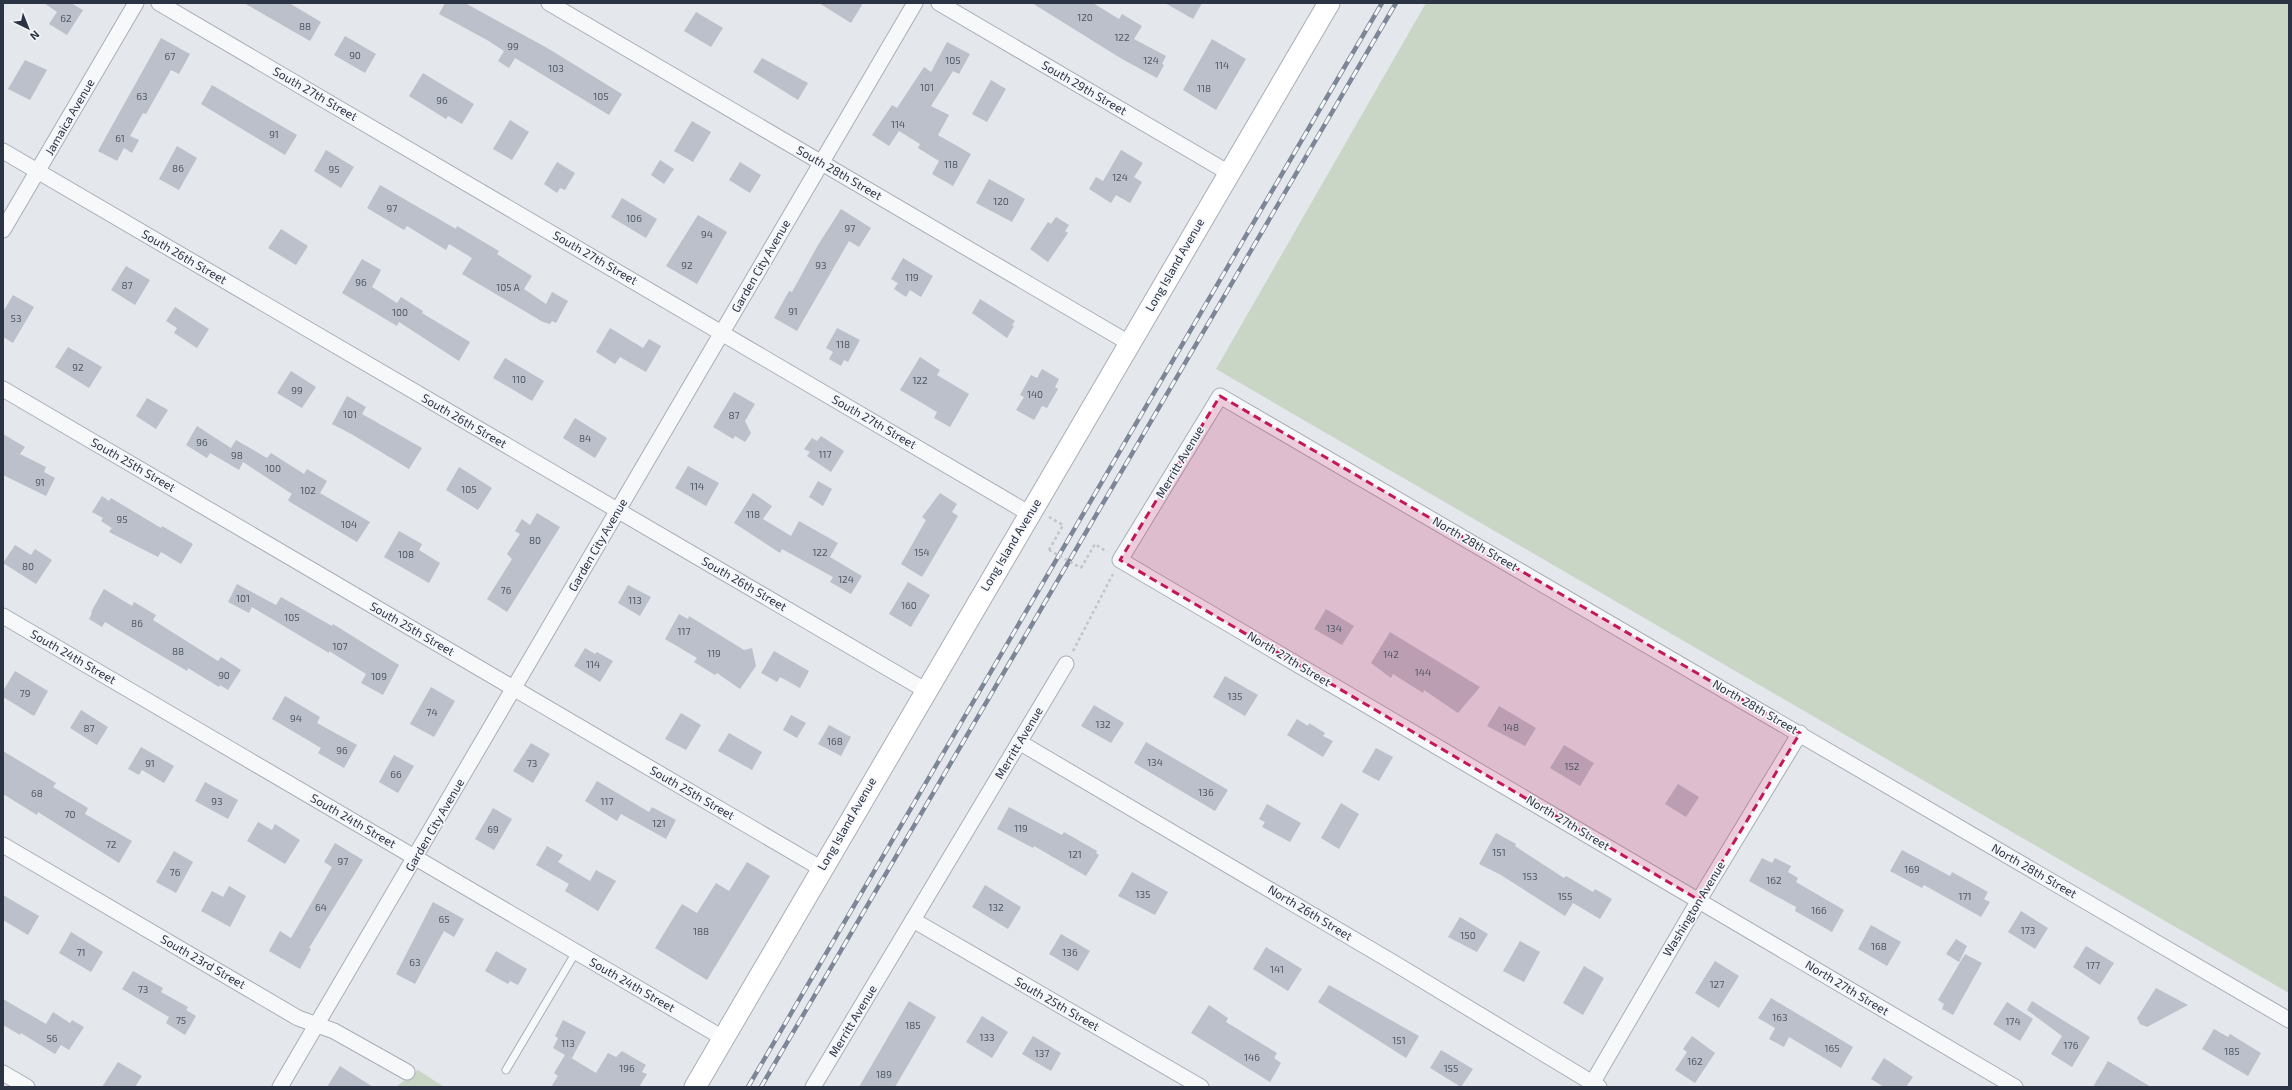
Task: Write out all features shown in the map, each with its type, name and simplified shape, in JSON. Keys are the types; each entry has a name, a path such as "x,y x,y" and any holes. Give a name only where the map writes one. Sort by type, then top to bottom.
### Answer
{"street":[{"name":"Jamaica Avenue","path":"3,230 136,3"},
{"name":"South 27th Street","path":"160,3 722,333 1039,515"},
{"name":"South 28th Street","path":"549,3 1129,343"},
{"name":"Garden City Avenue","path":"280,1087 316,1024 416,858 915,3"},
{"name":"South 29th Street","path":"939,3 1229,173"},
{"name":"Long Island Avenue","path":"694,1087 925,690 1039,515 1129,343 1329,3"},
{"name":"South 26th Street","path":"3,151 925,690"},
{"name":"South 25th Street","path":"3,389 822,869"},
{"name":"Merritt Avenue","path":"1120,560 1220,396"},
{"name":"North 28th Street","path":"1220,396 1800,733 2289,1020"},
{"name":"North 27th Street","path":"1120,560 2015,1087"},
{"name":"South 24th Street","path":"3,616 723,1038"},
{"name":"Merritt Avenue","path":"813,1087 1066,664"},
{"name":"Washington Avenue","path":"1594,1086 1699,900 1800,733"},
{"name":"North 26th Street","path":"1019,742 1394,963 1594,1086"},
{"name":"South 23rd Street","path":"3,845 298,1018 334,1031 406,1072"},
{"name":"South 25th Street","path":"913,920 1201,1087"},
{"path":"3,1073 26,1087"}],"lane":[{"path":"506,1070 576,952"}],"path":[{"path":"1039,515 1063,525 1049,550 1081,568 1094,546"},
{"path":"1066,664 1120,560"}],"highlighted area":[{"path":"1220,396 1800,733 1699,900 1120,560"}],"green space":[{"path":"1426,3 2289,3 2289,993 1216,369"},
{"path":"418,1070 444,1087 396,1087"}],"building":[{"path":"44,3 71,3 83,10 67,35 49,24 57,12"},
{"path":"244,3 289,3 321,22 310,41"},
{"path":"445,3 465,3 549,49 622,94 609,115 515,58 509,68 498,61 504,51 439,14"},
{"path":"819,3 863,3 851,23"},
{"path":"1032,3 1093,3 1119,19 1122,14 1142,26 1134,39 1166,56 1162,64 1164,65 1157,78 1122,59"},
{"path":"1165,3 1202,3 1193,19"},
{"path":"696,12 723,28 711,47 684,31"},
{"path":"345,36 376,54 365,73 334,55"},
{"path":"161,38 190,54 179,74 171,70 146,114 143,113 130,136 139,140 132,153 124,148 117,161 98,151"},
{"path":"1212,39 1246,59 1216,110 1183,90"},
{"path":"947,42 970,54 959,74 953,71 931,106 949,115 938,135 971,154 953,186 932,174 939,161 918,148 920,144 899,131 889,146 872,135 892,105 897,108 924,67 931,72"},
{"path":"762,58 808,83 798,100 753,72"},
{"path":"25,60 47,70 30,100 8,89"},
{"path":"423,73 474,104 462,124 448,116 446,119 409,96"},
{"path":"991,80 1006,89 987,122 972,114"},
{"path":"212,85 297,135 285,155 201,104"},
{"path":"510,120 529,132 512,160 493,149"},
{"path":"692,121 711,132 693,162 674,151"},
{"path":"177,146 197,158 179,190 159,179"},
{"path":"326,150 354,167 341,188 314,171"},
{"path":"1121,150 1143,163 1134,177 1142,182 1130,203 1116,195 1111,203 1089,189 1096,177 1103,181"},
{"path":"660,160 674,169 664,184 651,175"},
{"path":"557,162 575,173 565,190 560,188 557,193 544,184"},
{"path":"740,162 761,175 750,193 729,180"},
{"path":"989,179 1025,199 1012,222 976,203"},
{"path":"380,185 456,229 457,226 499,251 497,254 532,276 524,289 546,304 552,292 568,301 556,323 552,321 550,324 543,322 462,274 472,258 449,244 446,250 407,226 404,230 367,208"},
{"path":"622,198 657,219 646,238 611,217"},
{"path":"841,209 871,228 859,247 849,241 797,331 774,318 789,291 792,292 818,245"},
{"path":"698,215 727,232 697,284 666,266"},
{"path":"1056,217 1069,225 1065,231 1068,233 1048,262 1030,249 1048,222 1051,224"},
{"path":"281,229 308,246 296,265 268,248"},
{"path":"903,258 933,276 921,297 910,290 906,297 894,289 898,283 891,279"},
{"path":"362,259 381,270 372,287 397,303 401,297 423,311 422,313 470,342 459,361 399,322 397,326 342,293"},
{"path":"126,266 150,280 135,305 111,290"},
{"path":"13,295 34,307 13,343 3,337 3,312"},
{"path":"980,299 1015,321 1012,325 1014,326 1007,338 972,313"},
{"path":"175,307 209,329 197,348 174,333 177,328 166,321"},
{"path":"610,328 643,348 649,339 661,346 646,372 620,357 615,364 596,352"},
{"path":"837,328 860,340 848,362 844,360 841,366 829,359 833,352 826,348"},
{"path":"68,347 102,367 89,388 55,367"},
{"path":"920,357 940,370 937,375 969,394 950,427 934,418 937,412 900,390"},
{"path":"505,358 544,381 532,401 493,378"},
{"path":"1042,369 1059,379 1055,387 1058,389 1047,408 1042,406 1034,420 1016,410 1024,397 1020,395 1031,375 1037,378"},
{"path":"291,371 316,387 302,408 277,393"},
{"path":"734,392 755,404 745,421 751,433 745,442 735,436 733,439 713,427"},
{"path":"347,396 366,407 362,414 422,448 409,469 332,424"},
{"path":"147,398 168,410 156,429 136,416"},
{"path":"575,418 607,438 595,458 563,438"},
{"path":"197,426 231,448 236,440 267,458 271,453 304,474 307,469 327,481 320,493 370,522 357,542 290,502 288,500 292,494 243,462 239,470 210,453 207,458 186,445"},
{"path":"3,434 25,447 20,454 46,467 44,472 55,478 46,496 3,475"},
{"path":"821,436 844,451 831,472 807,456 810,452 804,449 812,438 817,441"},
{"path":"688,466 719,483 706,506 675,488"},
{"path":"459,467 492,488 478,510 446,490"},
{"path":"818,481 832,489 823,506 809,497"},
{"path":"753,493 772,506 763,519 791,536 799,521 838,543 830,557 862,576 851,594 830,582 833,577 782,549 780,553 734,523"},
{"path":"940,493 957,504 952,512 958,516 922,577 901,564 926,520 922,517"},
{"path":"102,496 109,501 111,498 161,528 162,526 193,544 181,564 161,552 158,557 109,532 112,528 101,521 103,518 92,512"},
{"path":"537,513 560,527 507,612 487,599 512,559 507,554 520,534 515,531 522,519 530,525"},
{"path":"399,531 422,544 419,550 440,563 429,583 384,557"},
{"path":"15,545 31,555 35,549 52,560 36,584 3,563"},
{"path":"908,582 930,595 911,627 889,614"},
{"path":"237,584 276,605 281,597 332,626 333,624 399,665 383,695 361,683 366,674 329,651 329,653 252,607 249,613 228,602"},
{"path":"628,585 651,597 640,616 618,603"},
{"path":"104,589 132,606 134,602 156,615 153,620 218,661 221,657 241,670 228,690 220,685 219,687 188,668 187,671 105,622 102,627 89,619 92,613 91,612"},
{"path":"1326,609 1354,626 1342,645 1314,629"},
{"path":"679,614 688,619 689,616 744,650 752,648 756,666 740,689 717,673 715,675 694,662 697,658 665,639"},
{"path":"1390,632 1480,687 1458,713 1424,690 1423,693 1393,674 1391,678 1371,663"},
{"path":"585,648 595,654 597,652 613,661 600,682 574,666"},
{"path":"774,651 809,671 800,688 780,677 777,682 761,673"},
{"path":"15,671 48,691 34,716 3,697 3,691"},
{"path":"1225,676 1258,695 1245,716 1213,697"},
{"path":"431,687 455,701 434,737 410,724"},
{"path":"285,696 320,717 317,723 357,745 344,768 318,753 321,748 272,719"},
{"path":"1094,705 1124,723 1111,743 1081,726"},
{"path":"1499,706 1536,728 1525,746 1487,726"},
{"path":"81,710 108,727 97,745 70,728"},
{"path":"681,713 701,725 686,750 665,739"},
{"path":"791,715 806,723 797,738 783,730"},
{"path":"1297,719 1308,726 1309,723 1325,733 1323,736 1333,741 1323,757 1287,735"},
{"path":"829,725 851,737 841,756 818,744"},
{"path":"729,733 762,752 752,770 718,751"},
{"path":"1146,742 1228,790 1215,811 1134,763"},
{"path":"531,743 550,754 533,783 513,771"},
{"path":"1564,745 1594,763 1580,786 1550,768"},
{"path":"141,747 174,766 164,783 142,770 139,775 128,769"},
{"path":"1376,748 1393,757 1379,781 1362,772"},
{"path":"3,751 56,783 53,787 88,808 85,814 132,841 119,863 38,812 37,815 3,794"},
{"path":"394,755 414,766 398,793 379,782"},
{"path":"597,781 649,812 652,807 676,820 666,839 621,814 617,821 585,801"},
{"path":"205,782 238,800 228,819 195,801"},
{"path":"1678,784 1699,797 1686,817 1665,804"},
{"path":"1341,803 1359,814 1339,849 1321,838"},
{"path":"1267,804 1301,823 1290,842 1262,827 1265,822 1259,819"},
{"path":"1009,807 1062,835 1064,832 1097,851 1096,853 1099,855 1086,876 1034,846 1033,848 997,829"},
{"path":"493,808 512,819 494,850 475,839"},
{"path":"258,822 272,830 275,824 300,840 285,864 247,841"},
{"path":"1496,833 1516,844 1515,846 1564,878 1566,876 1593,892 1595,889 1612,899 1600,919 1573,903 1565,916 1501,875 1479,864"},
{"path":"335,843 363,860 309,948 311,949 300,969 269,951 280,931 291,938 332,867 324,862"},
{"path":"547,846 563,855 558,862 590,881 596,870 616,881 598,911 565,891 569,884 536,865"},
{"path":"1902,850 1950,876 1952,872 1988,892 1984,899 1990,902 1981,917 1924,885 1922,888 1890,871"},
{"path":"174,851 193,862 176,893 156,882"},
{"path":"1762,858 1772,863 1775,858 1791,866 1788,872 1798,878 1796,882 1844,910 1832,932 1795,911 1796,907 1749,881"},
{"path":"747,862 770,876 707,980 655,948 682,904 697,913 716,883 729,891"},
{"path":"1132,872 1168,892 1155,915 1118,896"},
{"path":"985,885 1021,907 1008,929 972,907"},
{"path":"229,886 246,896 230,927 201,911 212,891 223,897"},
{"path":"3,895 39,916 28,935 3,920"},
{"path":"433,902 464,919 454,937 444,931 415,984 396,974"},
{"path":"2021,911 2048,928 2035,949 2008,932"},
{"path":"1460,917 1488,934 1477,952 1448,937"},
{"path":"1871,925 1901,942 1887,966 1858,949"},
{"path":"71,932 103,952 91,972 59,953"},
{"path":"1061,934 1090,951 1078,971 1049,954"},
{"path":"1956,939 1967,946 1959,962 1946,954"},
{"path":"1520,941 1540,952 1524,982 1503,971"},
{"path":"2086,946 2114,963 2100,985 2073,967"},
{"path":"1266,947 1302,969 1288,991 1253,969"},
{"path":"496,951 527,969 518,985 510,981 508,984 485,971"},
{"path":"1965,954 1982,963 1953,1015 1942,1009 1944,1004 1938,1000"},
{"path":"1715,961 1739,976 1719,1008 1695,993"},
{"path":"1584,966 1604,978 1583,1015 1563,1003"},
{"path":"133,971 163,988 161,992 188,1007 186,1010 196,1016 185,1035 166,1023 169,1017 122,989"},
{"path":"1329,985 1419,1036 1406,1058 1318,1002"},
{"path":"2156,988 2188,1005 2147,1027 2140,1024 2137,1018"},
{"path":"1771,998 1853,1047 1841,1068 1789,1037 1784,1047 1769,1039 1775,1028 1758,1018"},
{"path":"3,999 46,1024 53,1012 70,1023 72,1020 84,1027 69,1050 61,1045 55,1054 21,1033 20,1035 3,1025"},
{"path":"909,1001 936,1017 895,1087 859,1087"},
{"path":"2032,1001 2090,1037 2072,1067 2051,1054 2062,1036 2027,1010"},
{"path":"2007,1002 2033,1019 2020,1041 1993,1024"},
{"path":"1209,1005 1228,1018 1226,1022 1277,1053 1274,1058 1281,1063 1270,1082 1191,1033"},
{"path":"982,1016 1008,1032 992,1058 966,1042"},
{"path":"563,1020 586,1032 572,1058 568,1056 596,1073 608,1053 616,1057 622,1051 646,1065 642,1072 647,1074 639,1087 551,1087 558,1076 554,1073 565,1055 553,1048 558,1038 555,1036"},
{"path":"2214,1029 2228,1037 2230,1034 2261,1053 2248,1076 2202,1049"},
{"path":"1033,1036 1061,1053 1051,1071 1022,1054"},
{"path":"1692,1036 1715,1053 1695,1083 1675,1070 1687,1052 1683,1049"},
{"path":"1441,1050 1473,1069 1461,1087 1430,1068"},
{"path":"1884,1058 1913,1077 1906,1087 1884,1087 1871,1079"},
{"path":"2108,1061 2151,1087 2093,1087"},
{"path":"118,1062 142,1076 135,1087 102,1087"},
{"path":"340,1066 373,1087 327,1087"}],"railway":[{"path":"748,1087 1382,3"},
{"path":"761,1087 1396,3"}]}
